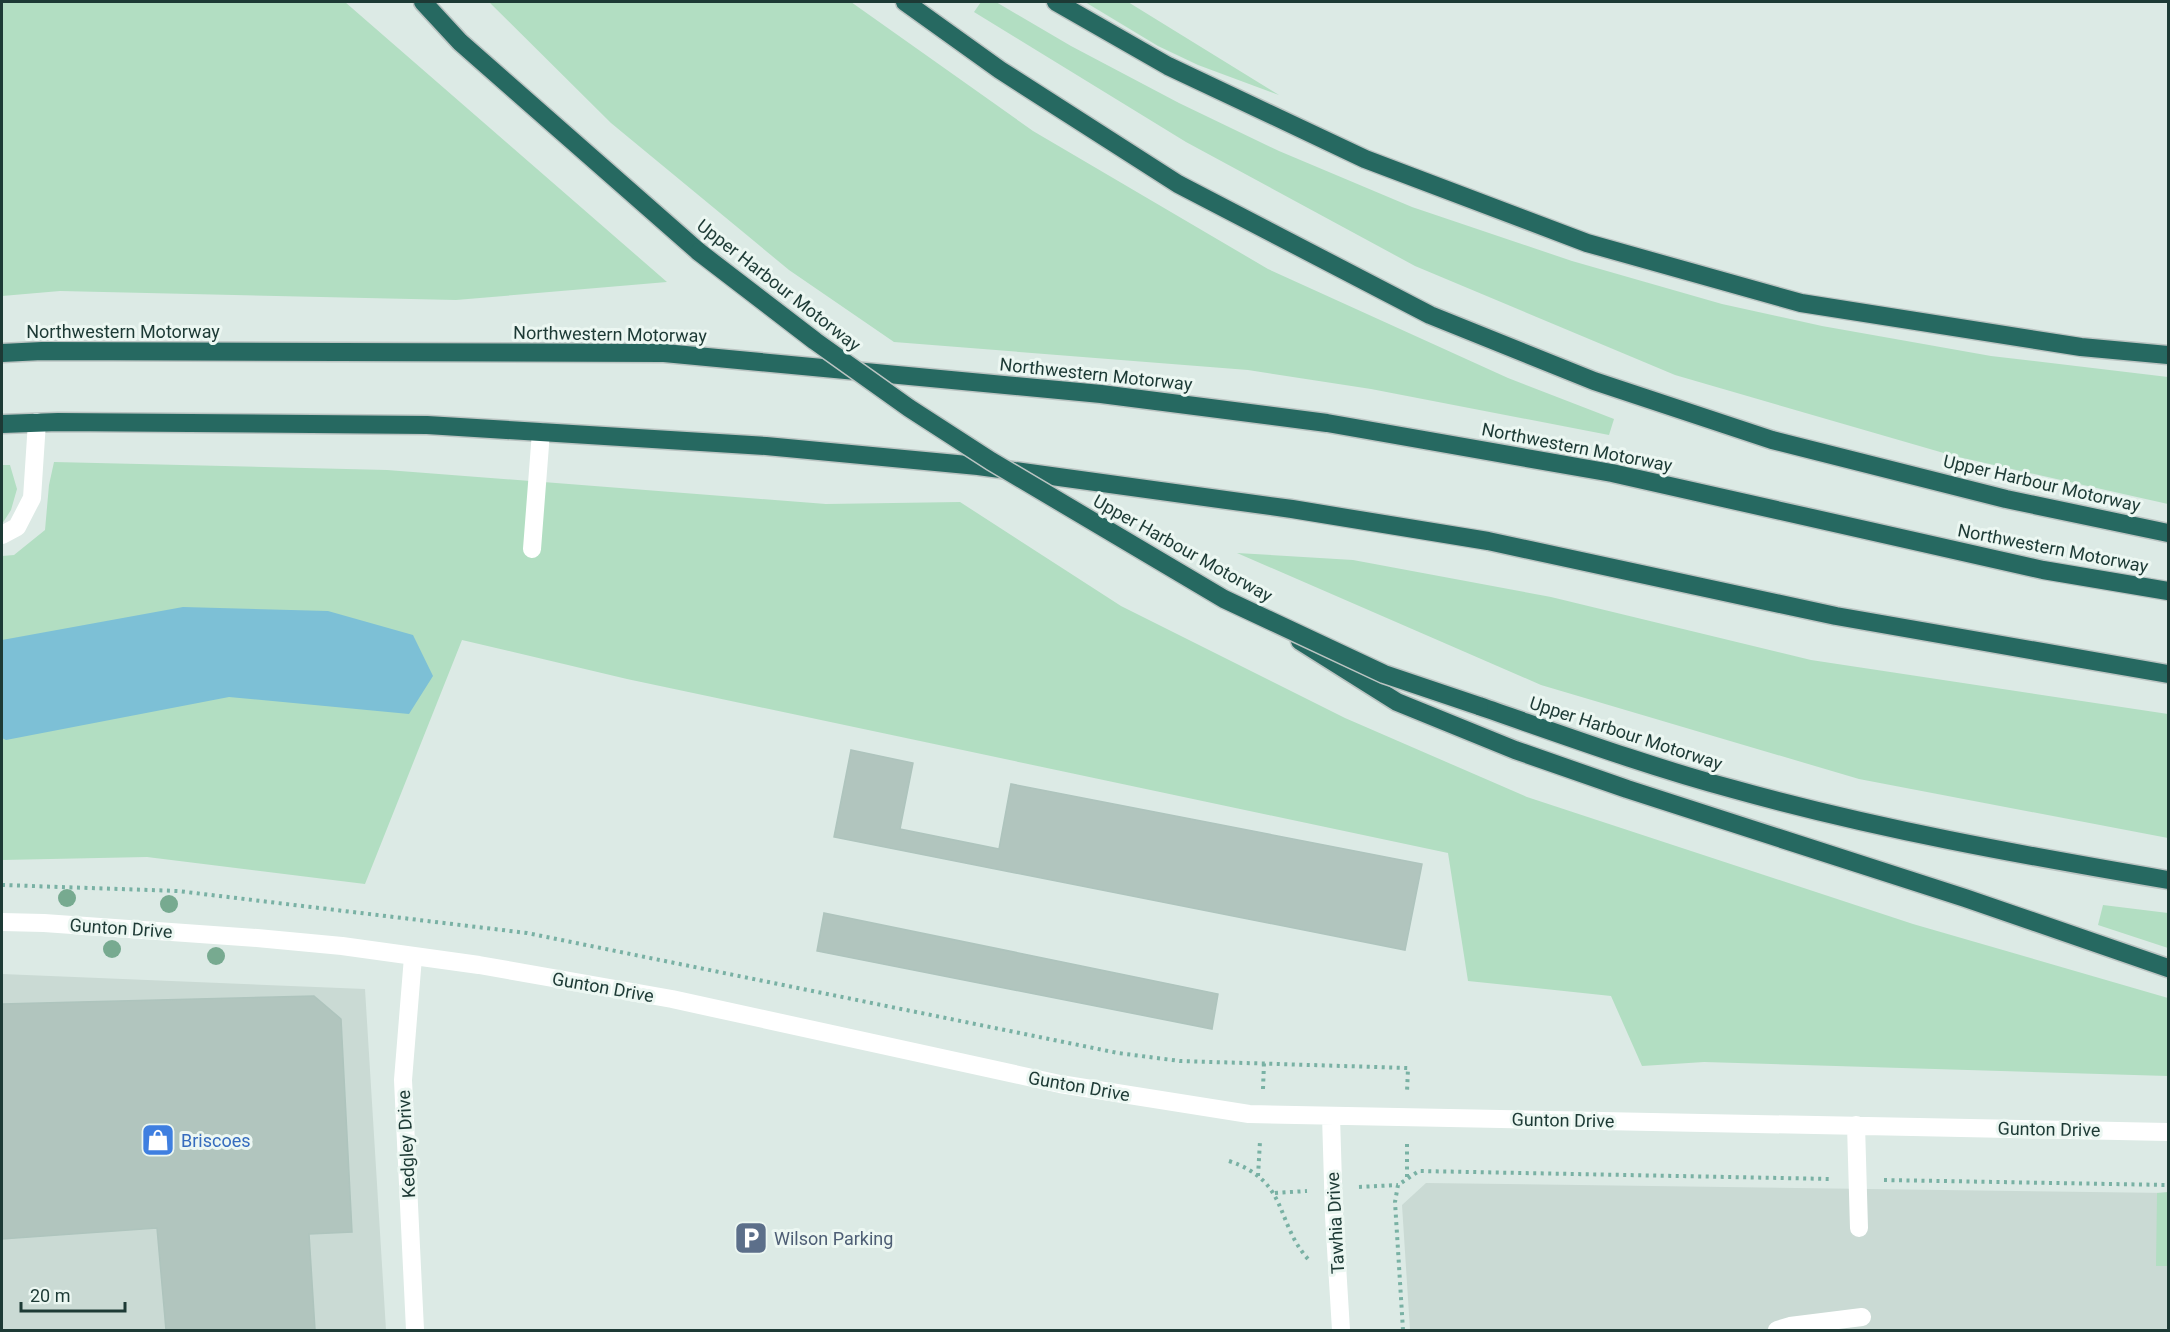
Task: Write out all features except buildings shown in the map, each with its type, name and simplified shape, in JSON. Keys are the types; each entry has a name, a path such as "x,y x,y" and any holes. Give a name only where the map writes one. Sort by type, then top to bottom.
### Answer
{"highway":[{"name":"Upper Harbour Motorway","path":"423,2 460,42 699,252 815,341 991,461 1224,599 1384,674 1644,762 1732,789 1838,816 1997,850 2169,880"},
{"name":"Upper Harbour Motorway","path":"905,2 1000,70 1178,184 1430,315 1594,381 1772,440 2006,499 2169,532"},
{"path":"1056,2 1168,66 1365,159 1587,243 1801,303 2081,347 2169,355"},
{"name":"Northwestern Motorway","path":"2,353 42,351 664,353 1101,394 1327,423 1612,473 2043,570 2169,591"},
{"path":"2,423 427,425 766,446 978,466 1292,509 1488,542 1836,616 2169,674"},
{"path":"1260,616 1397,702 1515,750 1627,789 1965,898 2169,968"}],"street":[{"path":"2,535 17,527 32,498 37,422"},
{"path":"532,549 541,432"},
{"name":"Gunton Drive","path":"2,922 257,938 342,946 479,965 672,999 1060,1084 1242,1113 2169,1132"},
{"name":"Kedgley Drive","path":"413,957 403,1080 415,1330"},
{"name":"Tawhia Drive","path":"1331,1116 1341,1330"},
{"path":"1856,1125 1858,1228"},
{"path":"1777,1330 1790,1326 1862,1317"}],"path":[{"path":"2,885 178,891 527,933 1118,1053 1180,1061 1408,1068 1407,1084"},
{"path":"1263,1080 1264,1064"},
{"path":"1258,1177 1259,1155"},
{"path":"1407,1156 1407,1178"},
{"path":"1229,1161 1247,1167 1275,1193 1300,1250 1339,1293"},
{"path":"1383,1186 1398,1185 1419,1171 2169,1185"},
{"path":"1398,1185 1395,1202 1403,1330"},
{"path":"1275,1193 1294,1192"}],"shaded area":[{"path":"2,974 365,989 386,1330 2,1330"},
{"path":"1426,1183 2168,1193 2168,1330 1410,1330 1402,1205"}],"green space":[{"path":"2,2 345,2 667,282 456,300 60,291 2,296"},
{"path":"489,2 851,2 1033,131 1268,269 1508,378 1614,419 1609,435 1371,389 1248,370 894,342 789,270 611,123"},
{"path":"981,2 996,2 1071,46 1179,103 1279,151 1412,207 1572,261 1722,304 1822,326 1991,356 2168,377 2168,504 1954,456 1675,375 1415,266 1186,142 974,12"},
{"path":"1085,2 1128,2 1279,95 1198,65 1158,46"},
{"path":"54,462 387,470 826,504 960,502 1121,606 1345,718 1527,797 1913,924 2168,998 2168,1076 1704,1062 1642,1066 1611,996 1468,981 1448,853 627,679 462,640 365,884 147,857 2,860 2,556 14,555 45,530 49,485"},
{"path":"2,465 10,465 17,489 11,510 2,524"},
{"path":"1237,553 1353,560 1551,597 1811,660 2168,714 2168,838 1859,779 1541,685"},
{"path":"2103,905 2168,913 2168,948 2098,925"},
{"path":"2168,1192 2168,1266 2156,1266 2157,1193"}],"water":[{"path":"183,607 328,611 413,635 433,676 409,714 229,697 6,740 2,738 2,640"}],"place":[{"name":"Briscoes","path":"158,1140"},
{"name":"Wilson Parking","path":"751,1238"}]}
